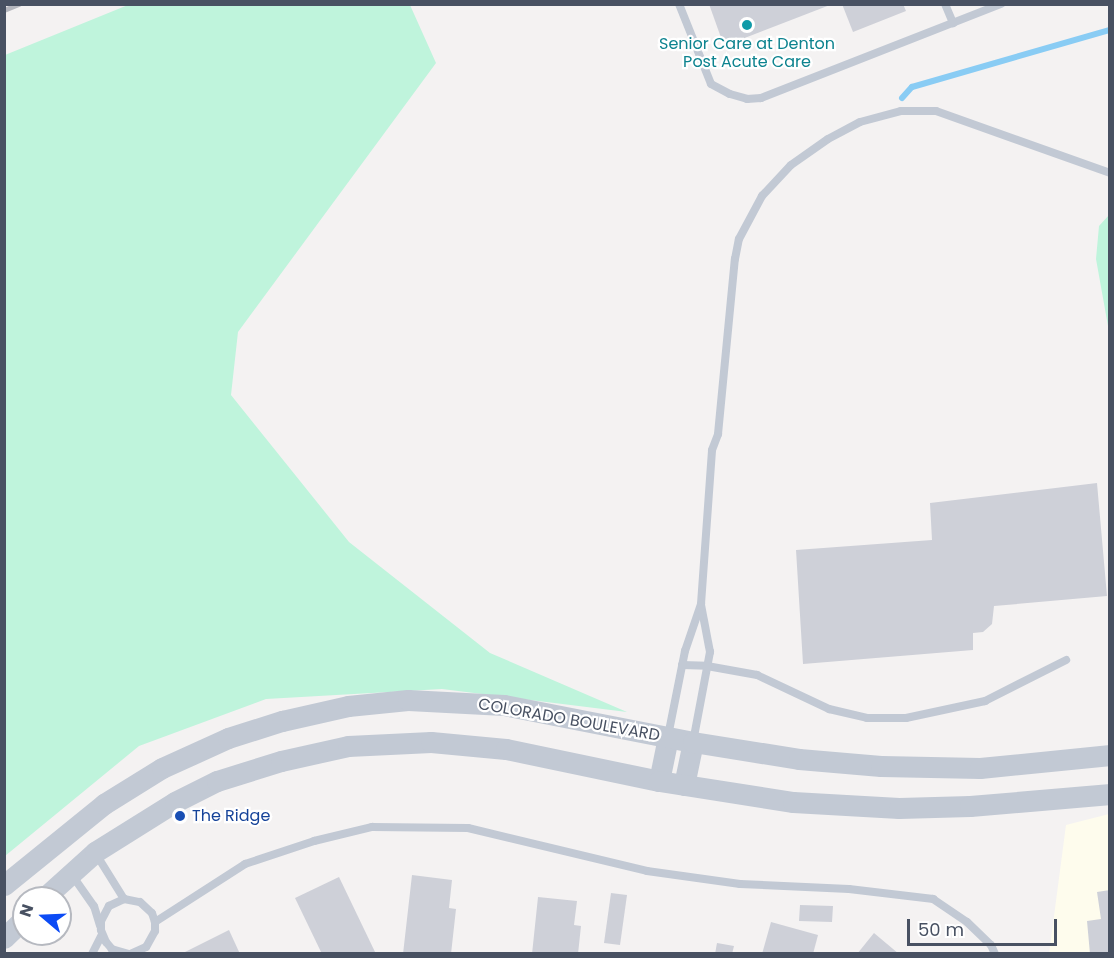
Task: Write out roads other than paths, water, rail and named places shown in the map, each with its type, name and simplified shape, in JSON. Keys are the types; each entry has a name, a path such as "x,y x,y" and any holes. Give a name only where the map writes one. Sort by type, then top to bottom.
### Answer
{"street":[{"name":"COLORADO BOULEVARD","path":"4,885 104,804 162,768 228,738 282,721 348,706 408,700 504,705 693,742 799,759 881,766 980,768 1110,755"},
{"path":"659,781 668,737"},
{"path":"56,886 95,852 175,802 217,781 281,761 348,746 431,742 506,749 659,781 793,802 898,807 970,807 1110,794"},
{"path":"684,784 693,742"},
{"path":"77,824 95,852"},
{"path":"52,844 70,872"}],"lane":[{"path":"680,4 711,84 730,94 747,99 761,98 1001,4"},
{"path":"945,4 952,23"},
{"path":"668,737 682,665 701,604 712,450 718,434 735,259 739,239 750,216 776,179 828,140 861,122 901,111 936,111 968,120 1110,173"},
{"path":"693,742 710,652 701,604"},
{"path":"682,665 707,666 757,675 829,709 867,718 906,718 985,700 1066,660"},
{"path":"155,921 245,864 314,841 372,827 468,828 647,872 741,884 849,890 933,899 967,922 991,945 995,954"},
{"path":"95,852 124,899"},
{"path":"70,872 94,906 101,932 112,948 130,954 146,946 152,939 155,921 141,902 124,899 109,906 104,913 101,932 92,954"}],"waterway":[{"path":"902,98 912,87 1110,30"}],"railway":[{"path":"4,10 19,4"}],"place":[{"name":"Senior Care at Denton Post Acute Care","path":"747,25"},
{"name":"The Ridge","path":"180,816"}]}
